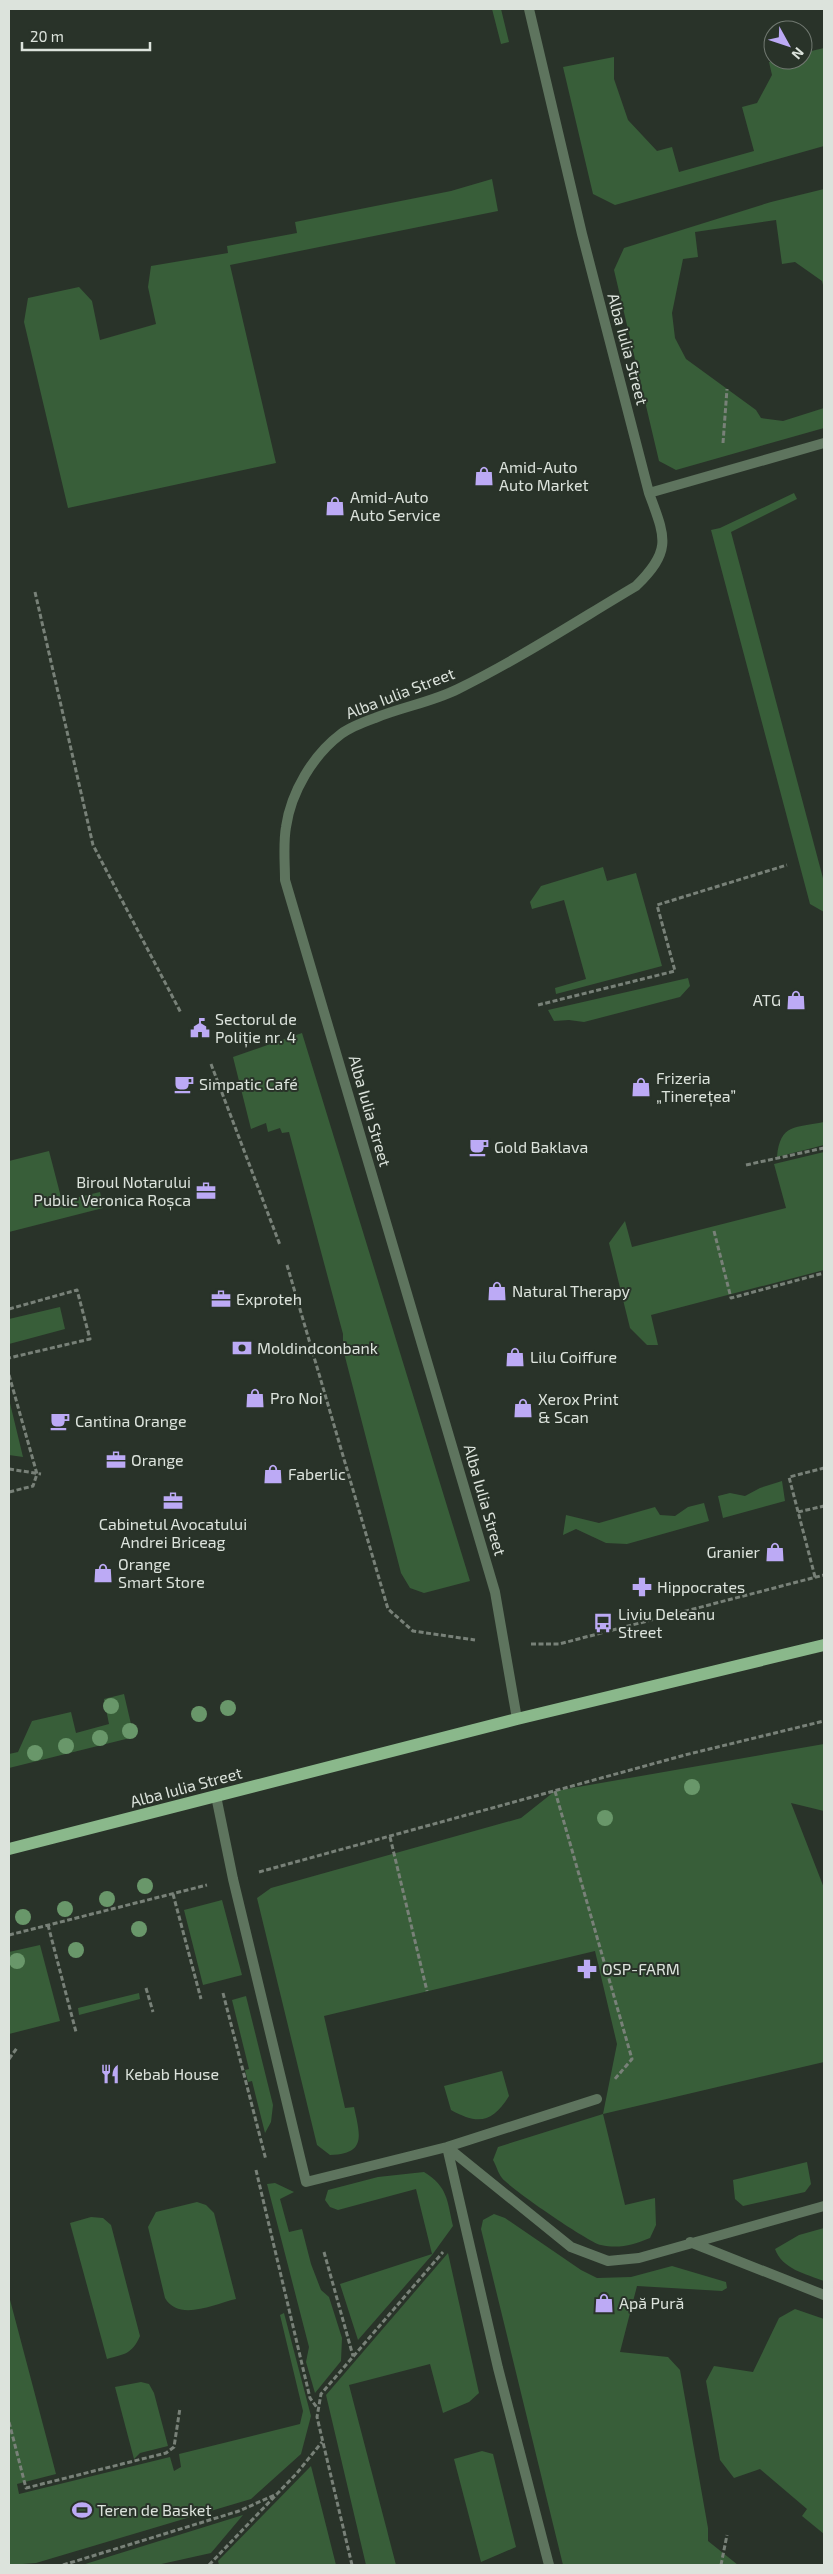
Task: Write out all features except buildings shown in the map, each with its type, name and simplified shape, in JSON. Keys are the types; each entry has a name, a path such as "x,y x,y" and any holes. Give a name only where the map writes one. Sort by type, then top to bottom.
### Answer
{"main road":[{"name":"Alba Iulia Street","path":"9,1849 517,1719 824,1644"}],"lane":[{"name":"Alba Iulia Street","path":"517,1719 495,1592 285,880 286,826 294,799 305,774 321,752 342,733 375,718 456,691 636,586 652,571 662,551 664,532 649,492 582,234 529,9"},
{"path":"649,492 824,443"},
{"path":"216,1796 233,1879 306,2182 447,2147 597,2099"},
{"path":"447,2147 498,2368 549,2565"},
{"path":"447,2147 571,2247 608,2261 638,2258 824,2206"},
{"path":"690,2242 824,2294"}],"path":[{"path":"720,472 728,389"},
{"path":"35,592 93,845 181,1013"},
{"path":"538,1005 676,971 657,905 787,865"},
{"path":"211,1064 280,1245"},
{"path":"746,1165 824,1148"},
{"path":"714,1232 731,1298 824,1273"},
{"path":"287,1266 388,1609 413,1631 504,1644 559,1644 824,1575"},
{"path":"9,1309 77,1290 90,1339 9,1358"},
{"path":"9,1375 39,1474 33,1486 9,1492"},
{"path":"815,1577 789,1477 824,1468"},
{"path":"9,1469 39,1474"},
{"path":"798,1512 824,1506"},
{"path":"9,1935 233,1879 555,1791 824,1721"},
{"path":"555,1791 632,2059 597,2099"},
{"path":"390,1837 427,1991"},
{"path":"173,1894 201,1999"},
{"path":"48,1925 76,2032"},
{"path":"146,1988 153,2012"},
{"path":"223,1993 266,2160"},
{"path":"9,2059 17,2048"},
{"path":"256,2170 310,2398 318,2409"},
{"path":"352,2565 317,2417 321,2394 465,2227"},
{"path":"324,2252 353,2356"},
{"path":"9,2422 26,2488 166,2453 174,2448 180,2408"},
{"path":"209,2565 277,2494 323,2441"},
{"path":"63,2565 239,2510 277,2494"},
{"path":"721,2565 727,2536"}],"green space":[{"path":"492,9 501,9 509,42 501,44"},
{"path":"824,48 824,146 615,205 593,194 563,67 614,57 614,79 628,120 657,151 672,147 679,172 754,151 742,107 757,103 772,75 771,70 813,70 813,51"},
{"path":"492,179 498,211 230,265 276,463 68,508 24,322 28,298 79,287 92,301 100,340 156,324 148,287 151,266 228,253 227,246 297,233 295,222 451,191"},
{"path":"824,189 824,289 822,281 795,262 782,264 776,220 695,232 698,257 683,259 672,313 675,338 686,359 756,410 761,418 783,421 824,408 824,428 676,470 659,461 614,270 624,248 771,202"},
{"path":"794,493 797,499 731,532 824,882 824,912 810,904 711,530 720,528"},
{"path":"603,867 607,881 636,873 662,966 556,994 555,988 586,979 564,900 532,909 530,902 541,886"},
{"path":"688,978 690,986 680,997 584,1022 554,1021 548,1010"},
{"path":"302,1033 470,1581 424,1593 410,1588 401,1573 343,1349 343,1334 289,1132 282,1133 280,1128 268,1132 266,1123 251,1129 233,1057"},
{"path":"824,1122 824,1145 777,1157 782,1138 791,1129"},
{"path":"49,1151 62,1201 100,1192 103,1208 9,1232 9,1161"},
{"path":"824,1152 824,1270 651,1315 658,1345 647,1345 630,1328 609,1243 625,1221 632,1247 786,1208 774,1164"},
{"path":"60,1307 65,1329 9,1344 9,1319"},
{"path":"9,1399 23,1457 9,1455"},
{"path":"782,1481 785,1501 723,1518 718,1496 730,1493 745,1496 760,1488"},
{"path":"704,1503 709,1521 627,1544 606,1543 576,1529 563,1535 566,1515 599,1523 655,1507 660,1515 675,1516 688,1507"},
{"path":"124,1694 134,1737 9,1768 9,1754 18,1752 32,1721 71,1712 76,1733 109,1724 104,1699"},
{"path":"824,1744 824,1811 791,1803 824,1888 824,2062 603,2114 617,2044 595,1951 324,2016 345,2108 354,2107 359,2134 355,2147 350,2151 330,2155 317,2145 257,1898 271,1888 521,1818 555,1791"},
{"path":"222,1900 242,1975 203,1985 184,1910"},
{"path":"40,1945 60,2021 9,2034 9,1952"},
{"path":"139,1993 140,1999 79,2015 78,2008"},
{"path":"246,1996 273,2105 271,2122 265,2133 252,2081 248,2082 245,2070 249,2069 232,2000"},
{"path":"502,2071 509,2096 497,2112 484,2119 477,2119 469,2118 451,2110 444,2086"},
{"path":"603,2114 625,2205 655,2198 656,2225 650,2238 626,2246 601,2245 566,2225 508,2184 502,2178 493,2160 498,2147"},
{"path":"807,2162 811,2184 805,2192 743,2206 735,2199 733,2180"},
{"path":"424,2172 438,2183 442,2189 448,2201 453,2226 432,2255 358,2340 340,2284 432,2254 416,2189 338,2210 330,2207 325,2200 328,2190 378,2177"},
{"path":"275,2183 294,2192 280,2199 289,2232 302,2229 311,2264 321,2290 329,2297 342,2338 341,2361 315,2393 306,2362 309,2347 267,2184"},
{"path":"197,2202 206,2205 214,2213 236,2299 197,2309 179,2309 171,2305 165,2298 148,2227 156,2212"},
{"path":"494,2214 505,2218 581,2270 597,2278 631,2277 672,2266 726,2282 727,2288 722,2291 637,2286 620,2352 668,2357 680,2370 708,2528 708,2541 738,2565 563,2565 481,2229 483,2220"},
{"path":"91,2217 103,2218 111,2225 140,2336 131,2350 107,2359 70,2223"},
{"path":"824,2228 824,2281 795,2270 778,2256 775,2249 799,2235"},
{"path":"448,2253 479,2393 469,2402 443,2413 430,2364 349,2385 396,2565 366,2565 326,2395"},
{"path":"9,2296 56,2474 17,2484 19,2494 170,2457 174,2471 181,2467 179,2454 300,2424 303,2411 280,2315 284,2313 311,2416 301,2454 251,2499 36,2563 9,2565"},
{"path":"795,2309 824,2319 824,2534 802,2516 807,2509 760,2469 734,2478 720,2460 706,2381 714,2366 753,2372 779,2318"},
{"path":"141,2382 149,2384 154,2393 168,2446 140,2453 134,2459 115,2387"},
{"path":"482,2451 493,2454 516,2547 481,2562 454,2459"},
{"path":"311,2466 336,2565 219,2565 218,2561"},
{"path":"243,2515 211,2553 157,2565 82,2565"}],"place":[{"name":"Amid-Auto Auto Market","path":"484,476"},
{"name":"Amid-Auto Auto Service","path":"335,506"},
{"name":"ATG","path":"796,1000"},
{"name":"Sectorul de Poliție nr. 4","path":"200,1028"},
{"name":"Simpatic Café","path":"184,1084"},
{"name":"Frizeria „Tinerețea”","path":"641,1087"},
{"name":"Gold Baklava","path":"479,1147"},
{"name":"Biroul Notarului Public Veronica Roșca","path":"206,1191"},
{"name":"Natural Therapy","path":"497,1291"},
{"name":"Exproteh","path":"221,1299"},
{"name":"Moldindconbank","path":"242,1348"},
{"name":"Lilu Coiffure","path":"515,1357"},
{"name":"Pro Noi","path":"255,1398"},
{"name":"Xerox Print & Scan","path":"523,1408"},
{"name":"Cantina Orange","path":"60,1421"},
{"name":"Orange","path":"116,1460"},
{"name":"Faberlic","path":"273,1474"},
{"name":"Cabinetul Avocatului Andrei Briceag","path":"173,1501"},
{"name":"Granier","path":"775,1552"},
{"name":"Orange Smart Store","path":"103,1573"},
{"name":"Hippocrates","path":"642,1587"},
{"name":"Liviu Deleanu Street","path":"603,1623"},
{"name":"OSP-FARM","path":"587,1969"},
{"name":"Kebab House","path":"110,2074"},
{"name":"Apă Pură","path":"604,2303"},
{"name":"Teren de Basket","path":"82,2510"}]}
